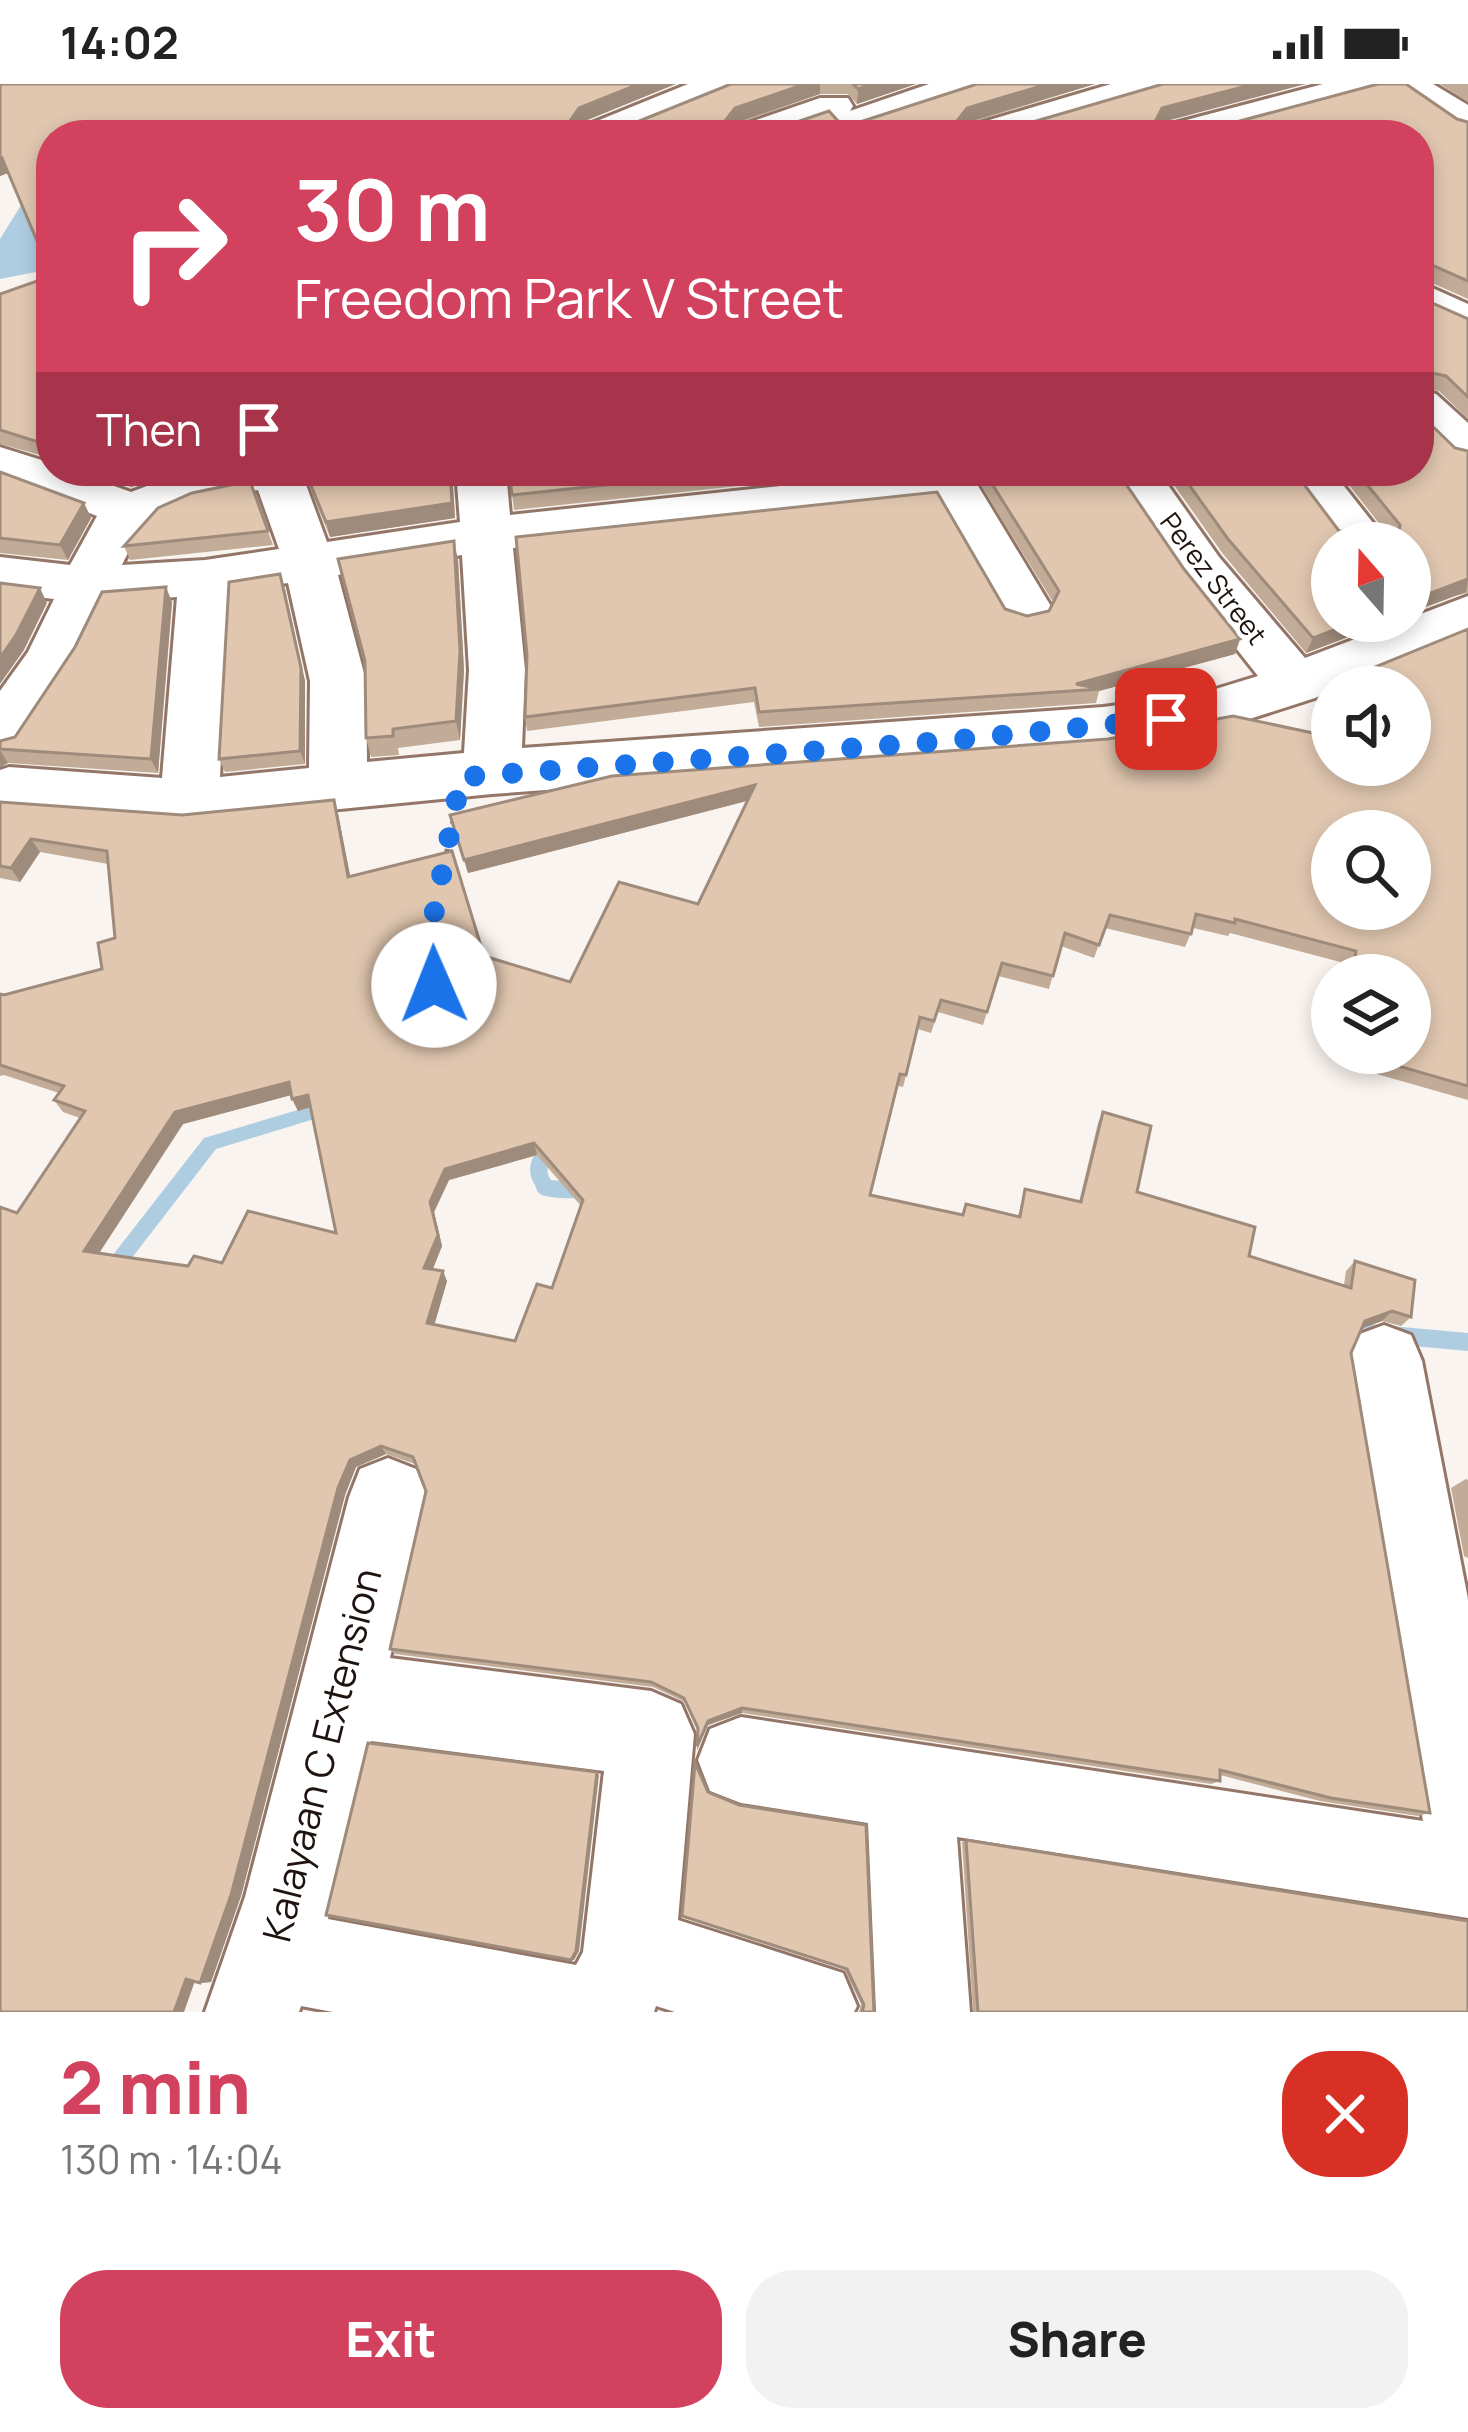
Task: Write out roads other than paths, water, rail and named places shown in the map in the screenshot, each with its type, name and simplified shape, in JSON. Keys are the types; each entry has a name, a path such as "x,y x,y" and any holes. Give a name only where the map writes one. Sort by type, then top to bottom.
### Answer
{"street":[{"path":"633,120 722,84"},
{"path":"809,120 968,84"},
{"path":"1406,84 1468,122"},
{"path":"1027,120 1134,86 1164,120"},
{"path":"1226,120 1338,88"},
{"path":"1434,303 1468,322"},
{"path":"1434,417 1468,448"},
{"path":"0,459 36,443"},
{"path":"0,459 36,473"},
{"path":"69,486 133,511"},
{"path":"192,486 133,511 113,529 52,659 2,787 189,802 477,775 1102,728 1198,715 1444,630"},
{"path":"280,486 309,562 338,681 338,788"},
{"path":"477,775 497,670 483,486"},
{"path":"0,575 85,585 206,578 489,534 882,486"},
{"path":"953,486 1025,608"},
{"name":"Perez Street","path":"1143,486 1201,569 1295,684"},
{"path":"1318,486 1346,522"},
{"path":"189,802 206,578"},
{"path":"1384,1361 1468,1825"},
{"name":"Kalayaan C Extension","path":"261,1983 290,1897 388,1496"},
{"path":"339,1694 651,1734 599,1992"},
{"path":"741,1760 1468,1873"},
{"path":"910,1785 922,2012"},
{"path":"261,1983 599,1992 810,2006"}],"waterway":[{"path":"0,259 26,257 36,237"},
{"path":"108,1275 210,1143 331,1107"},
{"path":"553,1146 540,1160 538,1175 546,1188 577,1190 583,1185"},
{"path":"1337,1330 1468,1342"}]}
